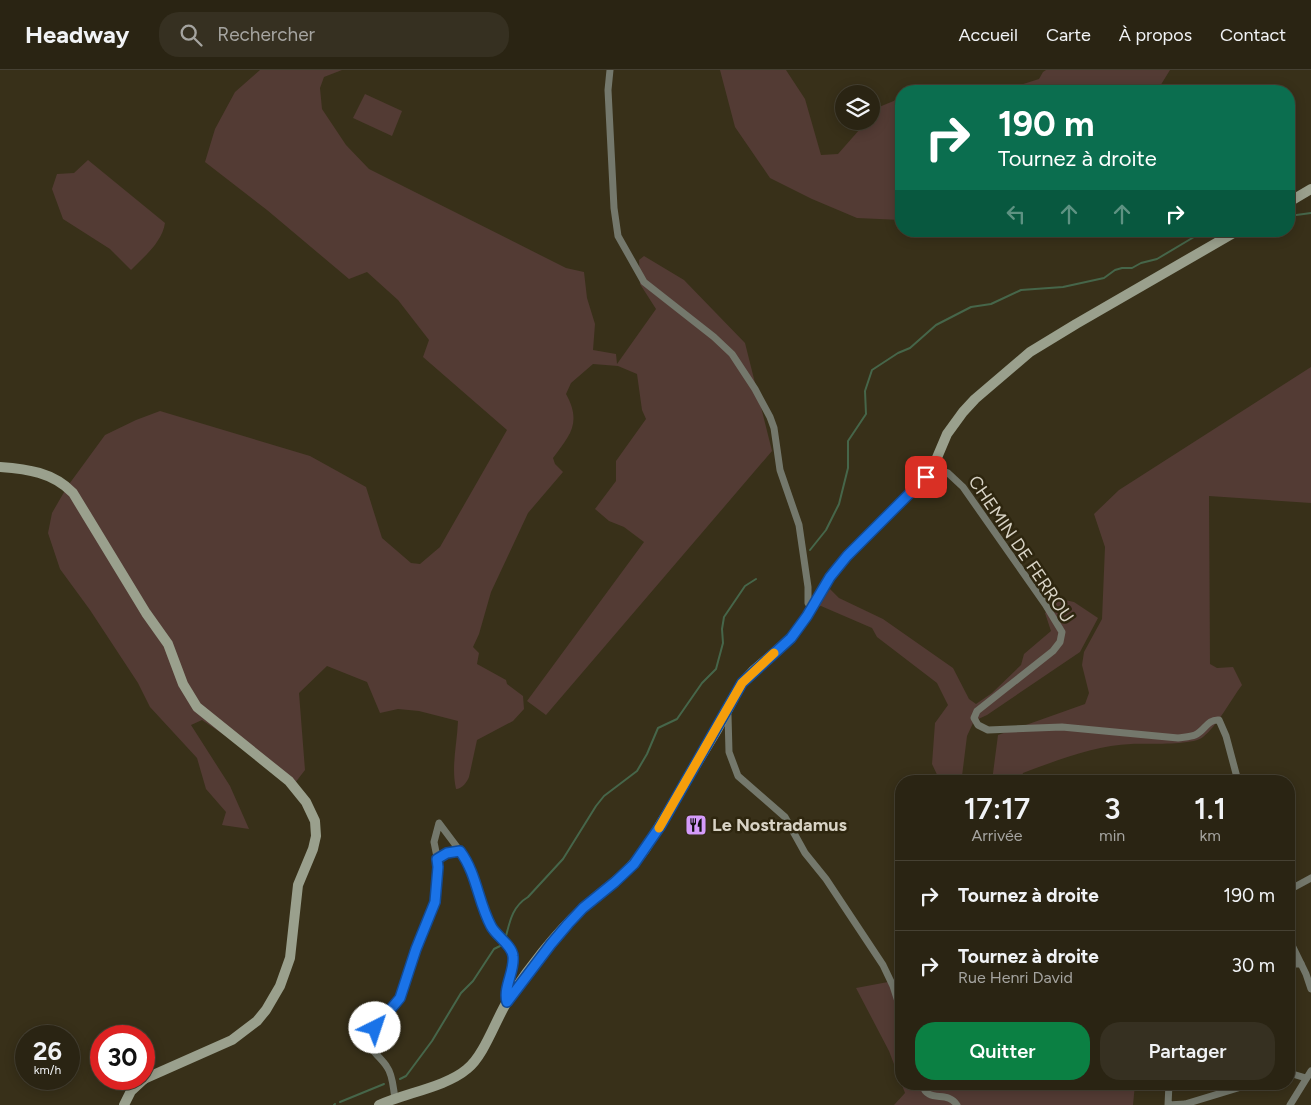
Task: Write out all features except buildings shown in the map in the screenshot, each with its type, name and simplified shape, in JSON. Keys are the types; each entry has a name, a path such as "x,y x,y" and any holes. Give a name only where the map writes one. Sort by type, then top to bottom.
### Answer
{"main road":[{"path":"1295,198 1311,189"},
{"path":"379,1105 445,1081 466,1070 475,1061 507,1002 551,944 583,908 634,864 661,825 742,683 791,638 817,597 847,556 919,485 933,467 947,434 974,399 1030,352 1227,237"},
{"path":"0,467 29,470 47,476 62,484 73,494 146,613 168,644 183,684 197,707 293,785 306,802 315,821 316,836 314,849 298,885 290,958 280,986 266,1010 257,1021 232,1040 155,1073"},
{"path":"124,1105 133,1090"}],"street":[{"path":"610,70 608,90 614,208 618,236 644,282 729,351 755,389 770,417 774,428 780,470 800,525 808,604 811,608"},
{"name":"CHEMIN DE FERROU","path":"933,467 948,473 964,487 1045,604 1062,632 1060,642 1053,652 977,711 974,718 978,725 988,730 1062,727 1178,738 1193,736 1210,722 1219,720 1226,736 1236,775"},
{"path":"726,711 728,715 729,752 738,776 776,808 790,824 805,853 826,879 883,965 895,995"},
{"path":"394,1098 389,1069 368,1041 369,1037 400,998 416,949 435,902 438,867 434,842 439,824 460,851 475,880 492,928 510,948 514,956 506,995 507,1002"},
{"path":"437,859 447,853 460,851"},
{"path":"1295,887 1311,878"},
{"path":"1295,952 1311,989"},
{"path":"1295,964 1301,964"},
{"path":"1290,1105 1311,1071"},
{"path":"1295,1075 1306,1078"},
{"path":"924,1090 928,1095 934,1097 950,1098 958,1105"},
{"path":"1169,1090 1168,1105 1185,1104 1231,1090"}],"shaded area":[{"path":"260,70 342,70 324,77 320,88 322,109 346,145 369,169 566,268 584,272 587,298 595,324 593,350 616,354 617,364 656,309 640,284 639,260 644,256 684,280 745,343 772,451 546,715 527,701 644,542 624,527 609,521 595,509 616,481 616,461 646,419 642,410 637,374 618,366 593,364 571,383 566,394 573,413 572,428 553,458 555,464 563,472 528,513 491,592 479,634 473,647 479,653 477,664 506,680 507,684 523,696 524,709 513,721 477,740 469,777 466,783 458,789 456,789 454,764 458,721 419,711 398,709 380,713 367,682 327,666 299,693 305,770 295,783 202,720 191,725 230,786 249,829 222,825 226,812 206,789 197,758 150,707 138,683 90,610 60,569 48,533 52,513 67,487 105,435 160,411 310,456 366,487 382,538 411,563 420,564 440,547 507,430 423,357 429,340 398,300 367,272 349,279 267,210 205,162 215,129 235,92"},
{"path":"720,70 786,70 805,99 821,155 838,154 859,130 880,130 880,107 895,100 895,220 857,218 812,199 770,178 735,127"},
{"path":"1046,70 1170,70 1161,85 1020,85 1039,79"},
{"path":"365,94 402,111 392,136 353,118"},
{"path":"88,160 165,223 157,243 131,270 110,249 63,219 52,189 57,174 74,173"},
{"path":"1311,367 1311,503 1209,496 1210,664 1217,668 1233,667 1242,685 1214,726 1203,737 1189,742 1104,747 1076,754 1023,773 1022,775 993,775 998,735 1085,704 1089,693 1082,665 1084,652 1102,619 1105,547 1094,514 1119,490"},
{"path":"830,589 839,598 883,619 953,668 969,699 976,704 992,693 1021,665 1024,654 1051,631 1045,613 1060,599 1074,602 1098,618 1080,652 987,715 974,721 967,736 962,775 937,775 932,764 935,723 948,705 937,683 877,637 872,628 821,606 817,607"},
{"path":"888,982 895,985 895,1066 889,1051 856,988"},
{"path":"904,1090 1134,1090 1133,1105 894,1105 905,1093"}],"waterway":[{"path":"1295,215 1311,213"},
{"path":"810,550 826,530 839,504 848,468 848,441 866,414 865,391 872,370 898,353 910,348 936,325 971,307 991,304 1021,290 1063,287 1104,278 1115,270 1132,268 1141,263 1157,259 1194,237"},
{"path":"506,936 516,909 563,859 596,806 604,796 637,771 647,754 658,728 677,719 702,683 716,669 723,643 722,629 724,617 745,586 756,579"},
{"path":"400,1079 406,1076 432,1041 461,993 473,981 494,949 500,946"},
{"path":"340,1102 384,1084"}],"slow traffic":[{"path":"659,828 717,730 742,683 774,653"}],"place":[{"name":"Le Nostradamus","path":"696,825"}],"route":[{"path":"375,1028 400,998 416,949 435,902 437,859 447,853 460,851 466,859 475,880 492,928 510,948 514,956 506,995 507,1002 568,924 583,908 634,864 646,848 717,730 742,683 791,638 807,616 830,577 847,556 926,477"}]}
